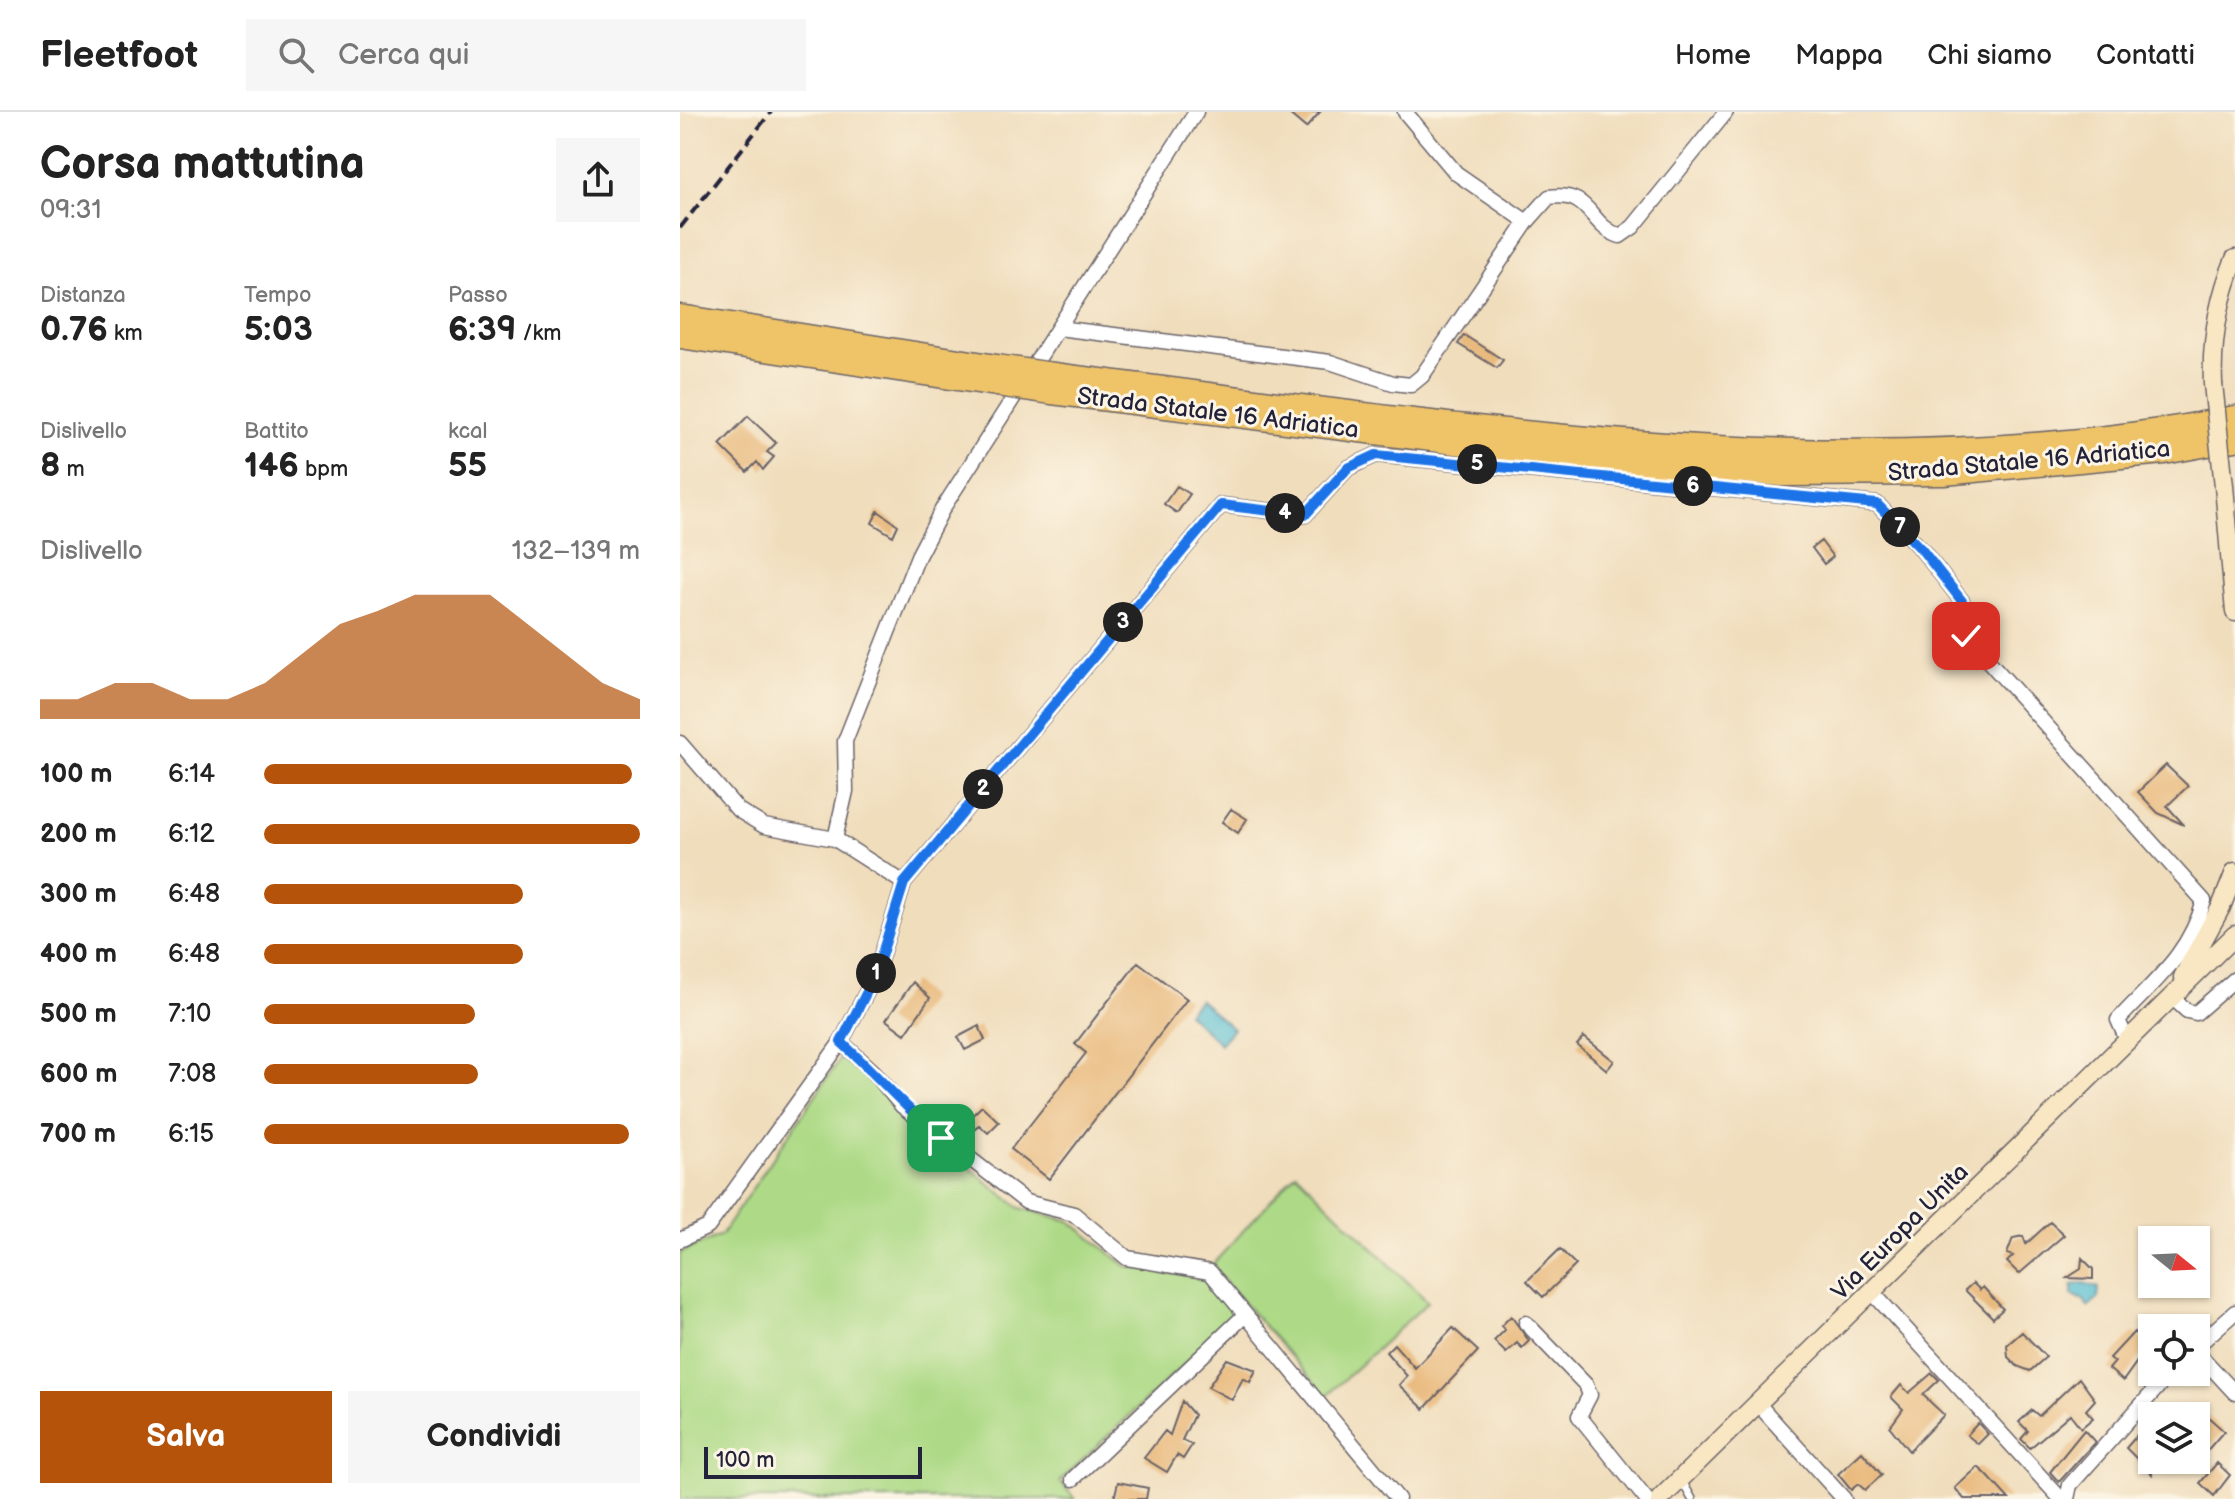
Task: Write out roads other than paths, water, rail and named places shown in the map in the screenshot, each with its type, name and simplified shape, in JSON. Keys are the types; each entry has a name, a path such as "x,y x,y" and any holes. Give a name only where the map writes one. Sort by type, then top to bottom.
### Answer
{"highway":[{"name":"Strada Statale 16 Adriatica","path":"680,317 750,339"},
{"name":"Strada Statale 16 Adriatica","path":"680,336 750,339 1632,464 1782,474 1944,473 2164,452 2235,439"},
{"name":"Strada Statale 16 Adriatica","path":"1053,383 1569,437 1778,452 1942,450 2156,433 2235,418"}],"street":[{"path":"835,839 846,791 845,741 918,556 943,508 1196,112"},
{"path":"1405,112 1456,173 1527,222"},
{"path":"1058,328 1330,362 1393,383 1411,385 1422,376 1527,222 1549,197 1567,194 1581,201 1611,233 1620,236 1633,227 1726,112"},
{"path":"2235,259 2222,290 2214,327 2213,384 2235,612"},
{"path":"680,1240 708,1227 841,1042 875,976 904,883 1221,505 1305,515 1348,468 1376,455 1877,504 1922,550 1962,601 1966,636 2204,901 2197,928 2181,955 2118,1020 2127,1040"},
{"path":"680,743 738,810 764,826 835,839 904,883"},
{"path":"2235,872 2221,907 2172,997 2187,1011 2196,1013 2235,979"},
{"name":"Via Europa Unita","path":"1660,1499 2235,935"},
{"path":"841,1042 874,1072 902,1106 1026,1202 1074,1214 1127,1258 1210,1272 1398,1499"},
{"path":"1873,1293 2064,1499 2070,1485 2158,1386"},
{"path":"2210,1336 2235,1312"},
{"path":"1073,1479 1245,1315"},
{"path":"1526,1323 1586,1385 1590,1395 1579,1416 1646,1499"},
{"path":"2210,1365 2235,1393"},
{"path":"1758,1404 1844,1499"}],"lane":[{"path":"1681,1480 1692,1499"}],"water":[{"path":"1199,999 1233,1029 1220,1044 1187,1013"},
{"path":"2084,1283 2099,1288 2098,1298 2088,1307 2084,1300 2072,1295 2072,1285"}],"railway":[{"path":"680,228 771,112"}]}
